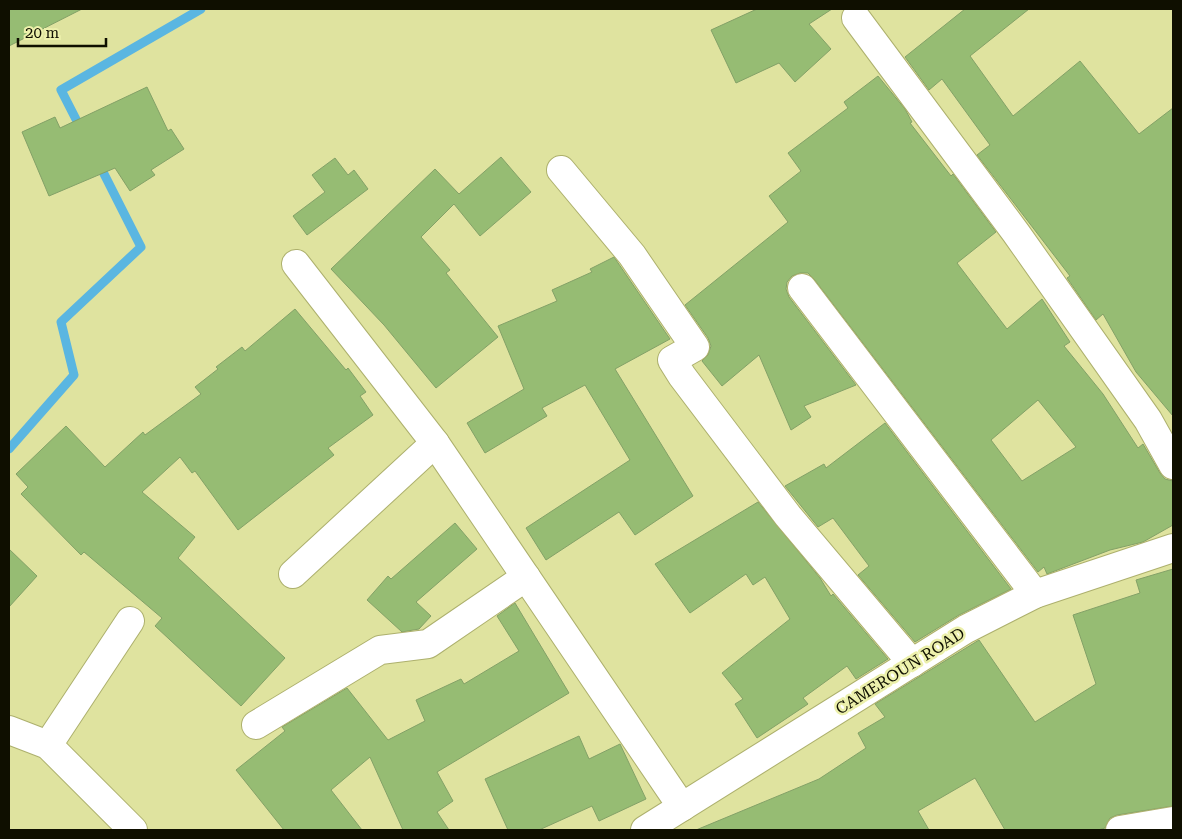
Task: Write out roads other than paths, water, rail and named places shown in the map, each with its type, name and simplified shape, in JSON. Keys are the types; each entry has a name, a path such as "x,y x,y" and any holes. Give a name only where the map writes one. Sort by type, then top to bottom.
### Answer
{"street":[{"path":"856,18 1016,233 1148,420 1173,465"},
{"path":"561,170 632,255 695,347 672,360 682,376 788,516 912,663"},
{"path":"296,264 435,442 682,807"},
{"path":"802,288 1036,594"},
{"path":"293,574 435,442"},
{"name":"CAMEROUN ROAD","path":"645,830 966,629 1036,594 1173,548"},
{"path":"256,726 380,650 428,644 526,577"},
{"path":"48,745 130,621"},
{"path":"9,730 48,745 132,830"},
{"path":"1120,830 1173,820"}],"waterway":[{"path":"82,131 61,90 201,9"},
{"path":"9,449 74,375 61,322 141,247 98,162"}]}
